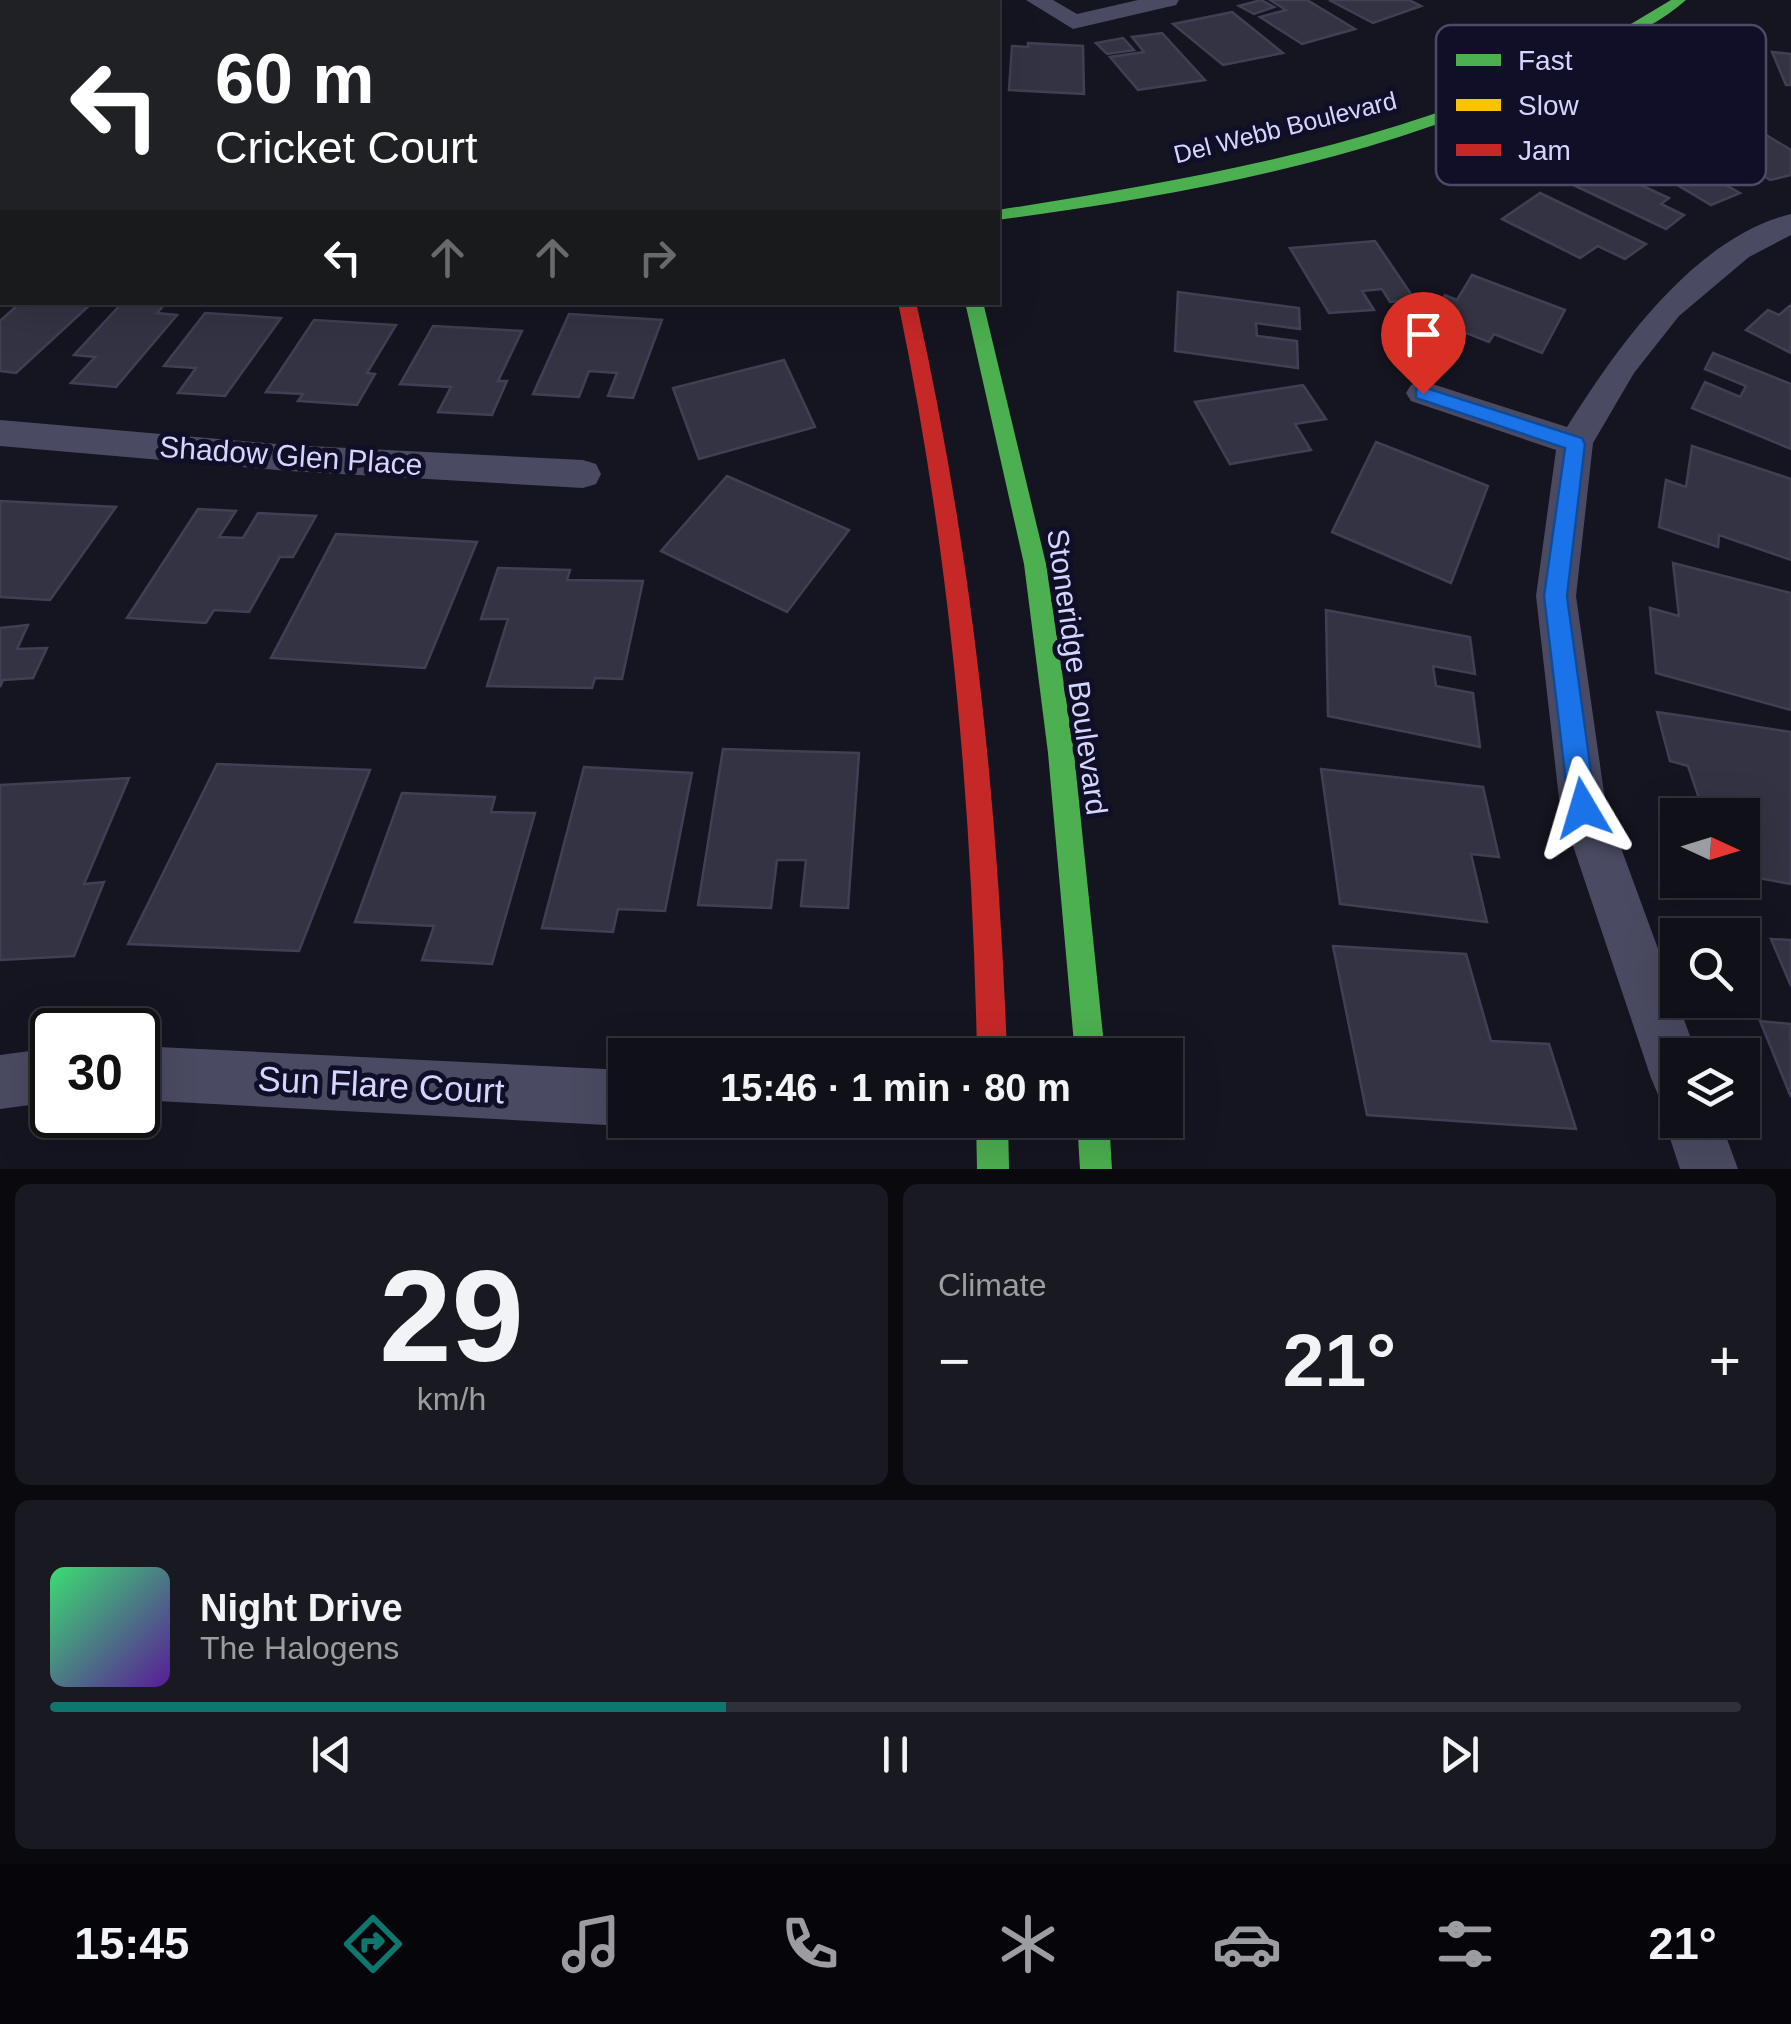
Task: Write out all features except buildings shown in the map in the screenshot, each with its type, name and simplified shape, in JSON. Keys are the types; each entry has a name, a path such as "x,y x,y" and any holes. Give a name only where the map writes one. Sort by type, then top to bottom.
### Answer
{"street":[{"path":"1037,0 1073,22 1168,0"},
{"name":"Del Webb Boulevard","path":"1641,25 1680,0"},
{"name":"Del Webb Boulevard","path":"1000,215 1242,170 1436,115"},
{"path":"1664,1038 1583,808 1556,596 1575,444 1622,366 1668,310 1738,251 1791,223"},
{"path":"908,305 936,415 961,572 982,762 991,1038"},
{"name":"Stoneridge Boulevard","path":"975,305 1035,564 1061,753 1088,1038"},
{"path":"1423,394 1575,444"},
{"name":"Shadow Glen Place","path":"0,433 289,458 583,474"},
{"name":"Sun Flare Court","path":"160,1073 608,1097"},
{"path":"0,1082 30,1078"},
{"path":"992,1138 993,1169"},
{"path":"1094,1138 1096,1169"},
{"path":"1698,1138 1709,1169"}],"traffic: fast":[{"path":"1637,25 1680,0"},
{"path":"1000,215 1267,166 1436,117"},
{"path":"975,305 1035,564 1061,753 1088,1038"},
{"path":"992,1138 993,1169"},
{"path":"1094,1138 1096,1169"}],"traffic: jam":[{"path":"908,305 944,489 969,676 985,865 991,1038"}],"route":[{"path":"1423,394 1575,444 1556,596 1583,808"}]}
